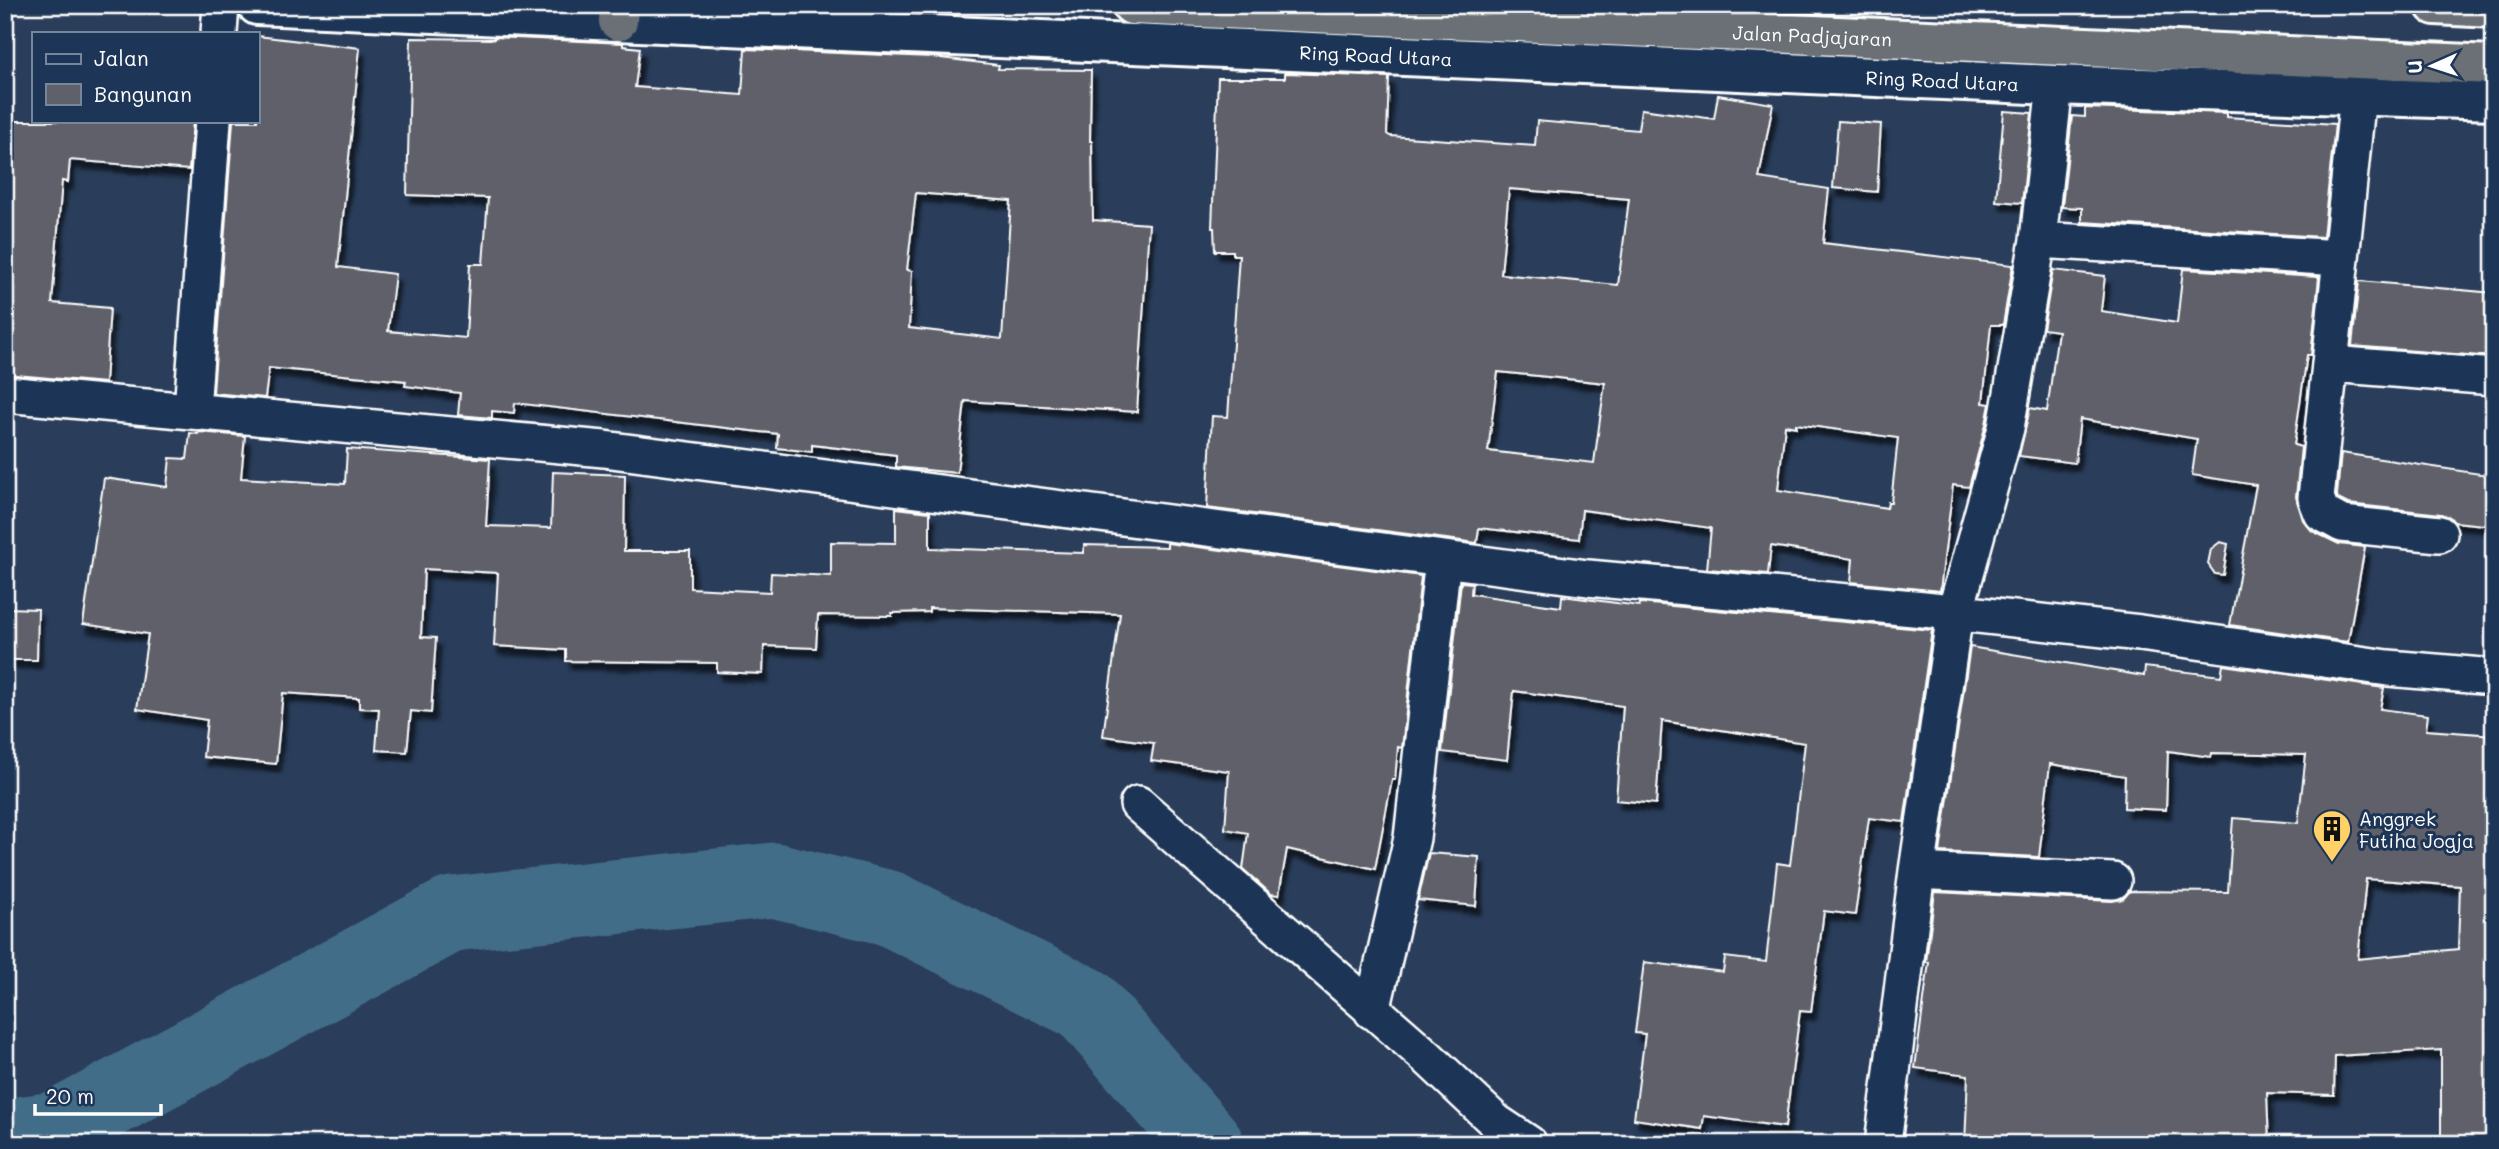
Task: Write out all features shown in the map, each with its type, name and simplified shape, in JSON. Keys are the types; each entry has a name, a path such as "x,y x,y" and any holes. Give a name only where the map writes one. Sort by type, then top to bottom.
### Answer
{"highway":[{"name":"Jalan Padjajaran","path":"1132,5 2494,65"},
{"path":"2435,5 2494,8"}],"street":[{"path":"219,32 221,5"},
{"name":"Ring Road Utara","path":"257,5 619,13 2055,85 2494,100"},
{"path":"1883,1144 1917,871 1955,613 2006,428 2038,240 2055,85"},
{"path":"2358,96 2316,498 2322,513 2342,524 2439,534"},
{"path":"192,410 213,122"},
{"path":"2038,240 2341,258"},
{"path":"2330,364 2494,377"},
{"path":"5,394 604,449 1588,578 1955,613 2140,634 2388,668 2494,677"},
{"path":"1372,1011 1412,838 1443,559"},
{"path":"1138,804 1428,1058 1496,1122 1529,1144"},
{"path":"1917,871 2113,881"}],"building":[{"path":"259,36 360,48 338,267 395,274 388,331 466,338 470,264 483,264 488,198 407,195 411,38 494,37 623,43 623,46 640,48 635,87 742,95 745,49 932,57 999,65 998,69 1091,70 1093,220 1149,224 1137,412 965,401 957,473 896,467 896,455 812,445 812,452 777,448 778,434 515,403 514,413 492,411 492,418 458,415 460,393 405,386 406,381 269,368 265,398 213,393 233,122 259,122","holes":["916,193 1011,201 1002,339 909,328 912,271 907,270"]},
{"path":"1285,73 1389,77 1387,134 1390,136 1535,146 1537,121 1638,130 1641,109 1714,119 1718,95 1773,104 1759,178 1829,189 1823,243 2013,265 2003,325 1991,325 1983,403 1990,404 1969,487 1953,485 1940,591 1851,582 1853,559 1771,546 1768,574 1707,569 1711,528 1582,510 1579,539 1479,528 1477,543 1207,508 1212,416 1228,417 1239,255 1233,255 1233,251 1215,251 1212,228 1218,78 1285,78","holes":["1509,189 1629,199 1618,285 1501,274","1498,372 1605,383 1594,463 1488,451","1796,424 1898,438 1891,502 1888,502 1887,508 1778,490 1785,425 1796,427"]},
{"path":"2085,108 2227,113 2227,117 2335,124 2323,237 2082,222 2082,208 2062,207 2072,116 2085,117"},
{"path":"2004,111 2032,113 2022,203 1996,201"},
{"path":"5,121 193,122 189,170 70,160 68,182 62,181 52,303 110,308 105,383 5,374"},
{"path":"1838,121 1881,124 1877,192 1833,188"},
{"path":"2183,269 2319,277 2311,355 2307,355 2294,445 2301,447 2296,497 2303,520 2312,531 2339,544 2365,547 2348,642 2230,625 2256,485 2192,475 2197,439 2080,419 2075,463 2019,456 2030,408 2047,411 2058,331 2043,329 2053,270 2105,276 2101,311 2177,323"},
{"path":"2359,281 2494,293 2494,357 2352,346"},
{"path":"190,433 245,436 241,478 345,484 347,449 490,459 486,526 551,528 553,472 625,475 624,551 690,551 690,588 770,592 771,573 831,576 831,542 896,543 896,508 930,512 930,548 1084,553 1084,545 1167,547 1167,543 1421,576 1402,748 1398,747 1395,780 1392,780 1375,869 1287,849 1279,895 1271,894 1243,869 1248,833 1225,829 1229,771 1151,761 1154,743 1103,736 1120,614 929,608 929,612 892,613 892,616 818,615 816,648 764,646 763,674 717,672 717,663 566,661 566,650 494,646 498,573 424,569 421,637 436,638 431,713 411,711 407,752 376,750 379,709 359,708 359,698 283,693 276,764 203,757 207,720 137,709 148,634 83,624 104,478 167,487 170,458 187,459"},
{"path":"2341,453 2494,476 2494,526 2454,522 2450,517 2441,514 2348,504 2338,499 2337,495"},
{"path":"2220,542 2228,544 2223,575 2215,574 2208,564 2211,549"},
{"path":"1461,582 1472,583 1471,594 1561,607 1562,596 1639,606 1640,603 1932,630 1904,822 1869,818 1855,915 1824,911 1811,1012 1800,1011 1785,1127 1704,1116 1702,1129 1634,1119 1645,1034 1635,1033 1644,962 1723,972 1725,957 1766,962 1777,863 1790,865 1805,743 1662,721 1656,804 1616,800 1623,706 1514,691 1507,760 1442,752"},
{"path":"5,608 38,609 37,660 5,660"},
{"path":"1970,647 2144,676 2145,667 2221,676 2223,665 2384,688 2380,709 2428,715 2426,730 2494,735 2485,841 2494,841 2494,1144 2441,1144 2441,1050 2335,1056 2334,1095 2267,1093 2269,1144 1965,1144 1968,1075 1915,1068 1935,892 2112,901 2123,899 2130,891 2228,892 2233,818 2298,823 2306,755 2212,753 2211,757 2168,751 2166,810 2124,808 2125,776 2050,764 2039,857 1940,852","holes":["2366,879 2460,886 2458,949 2358,959"]},
{"path":"1429,853 1479,857 1476,906 1418,900"}],"waterway":[{"path":"5,1136 56,1129 452,914 774,880 889,908 1085,1004 1206,1144"}],"place":[{"name":"Anggrek Futiha Jogja","path":"2332,863"}]}
